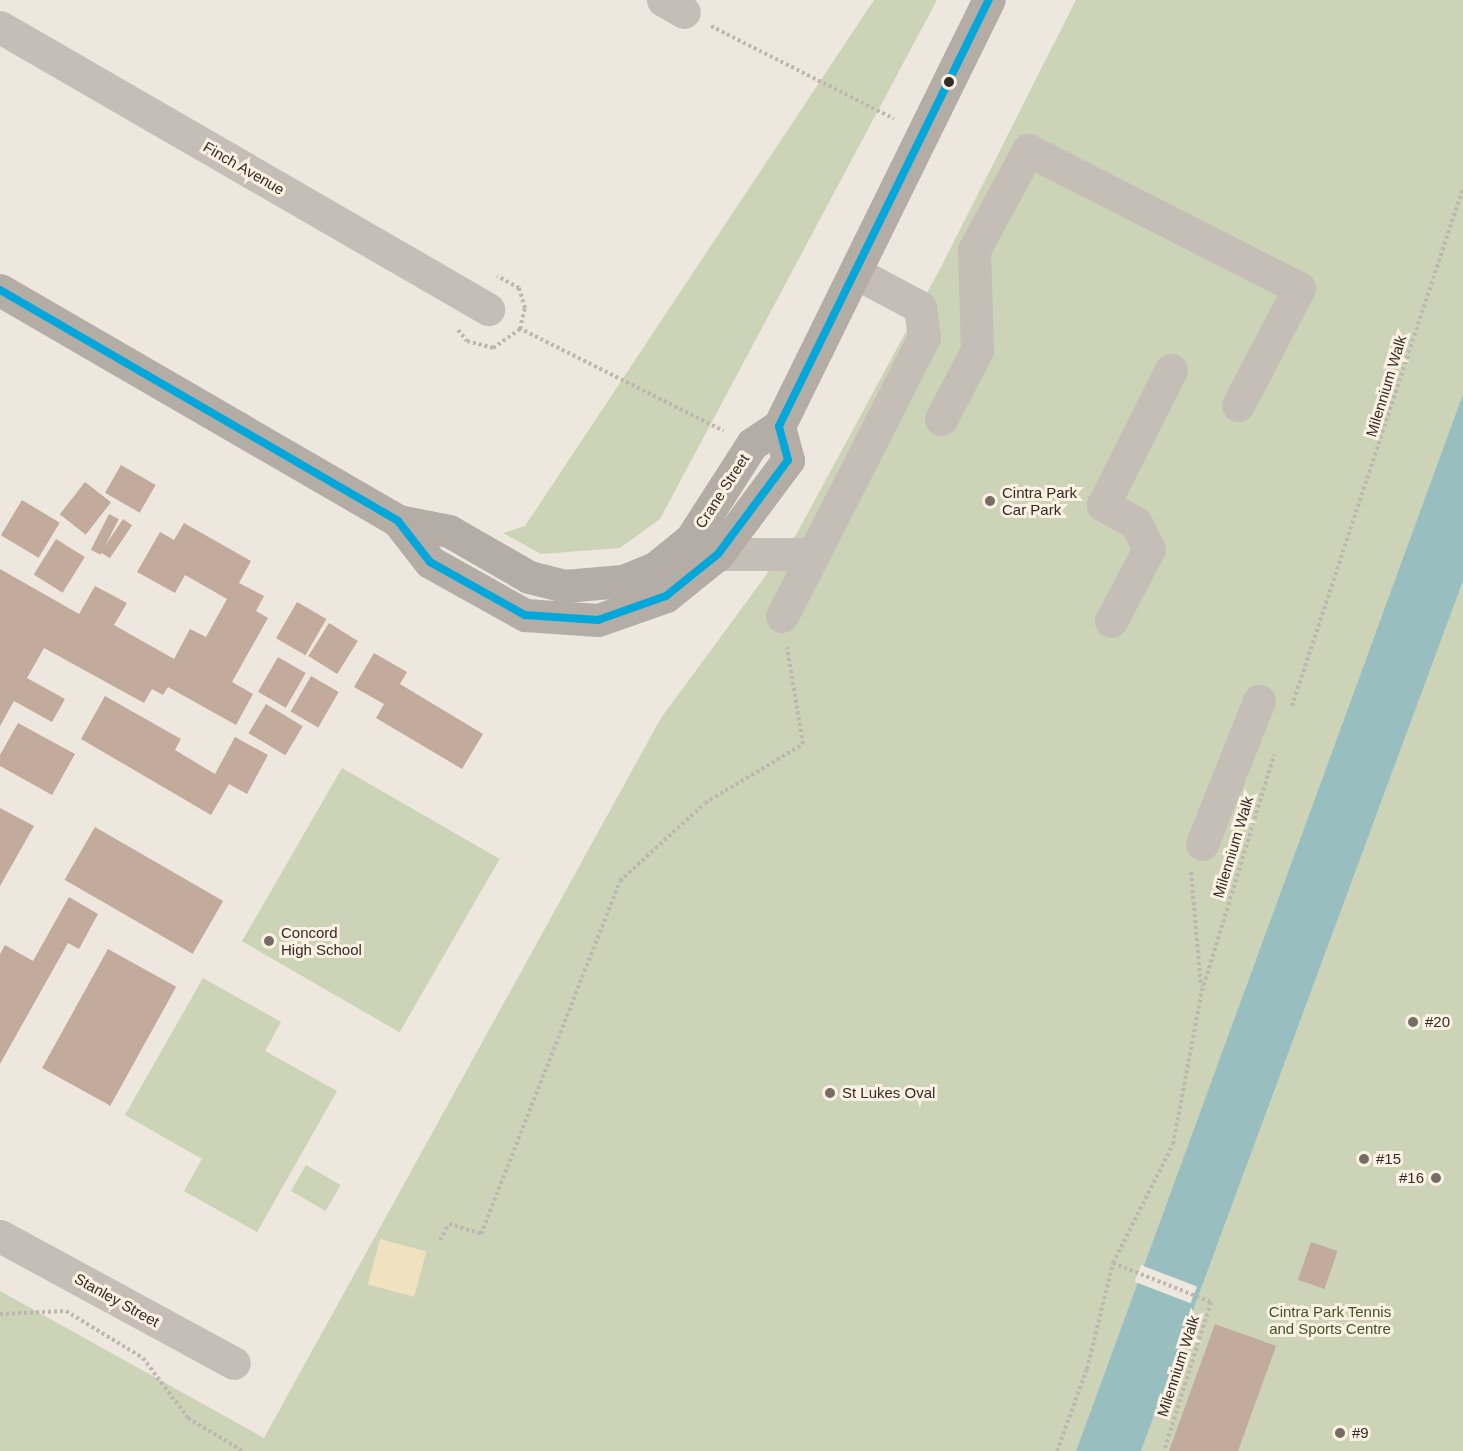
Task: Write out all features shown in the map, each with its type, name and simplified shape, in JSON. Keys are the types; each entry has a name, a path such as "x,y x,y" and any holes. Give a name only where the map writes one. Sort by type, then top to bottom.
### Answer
{"main road":[{"name":"Crane Street","path":"0,290 398,521 449,531 529,577 564,586 623,581 655,568 691,539 752,444 779,426 858,274 989,0"},
{"name":"Crane Street","path":"398,521 430,562 525,615 560,620 598,620 666,596 718,554 788,460 779,426"}],"street":[{"name":"Finch Avenue","path":"0,27 488,309"},
{"path":"941,419 977,350 974,250 1028,150 1299,288 1238,405"},
{"path":"782,616 924,337 920,307 858,274"},
{"path":"1111,621 1149,549 1136,523 1102,505 1171,370"},
{"path":"718,554 813,554"},
{"path":"1196,852 1259,701"},
{"name":"Stanley Street","path":"0,1236 234,1363"}],"path":[{"path":"673,6 923,134"},
{"name":"Milennium Walk","path":"1290,712 1463,188"},
{"path":"488,309 752,444"},
{"path":"440,1240 449,1224 481,1234 620,881 705,803 802,744 782,616"},
{"name":"Milennium Walk","path":"1164,1451 1211,1302 1113,1263 1173,1144 1202,991 1278,746"},
{"path":"1196,852 1202,991"},
{"path":"1057,1451 1087,1369 1113,1263"},
{"path":"0,1314 66,1311 142,1358 188,1418 243,1451"}],"green space":[{"path":"874,0 937,0 660,519 620,548 541,554 503,533 525,526"},
{"path":"1076,0 1463,0 1463,394 1076,1451 0,1451 0,1291 264,1438 661,718 797,533 941,267"},
{"name":"Cintra Park Tennis and Sports Centre","path":"1463,581 1463,1451 1141,1451"},
{"path":"342,768 500,859 400,1032 242,941"},
{"path":"203,978 281,1022 265,1051 337,1091 257,1232 184,1191 202,1159 125,1115"},
{"path":"306,1165 341,1185 326,1211 291,1191"}],"sand":[{"path":"380,1239 426,1251 414,1297 368,1284"}],"water":[{"path":"1463,394 1463,581 1141,1451 1076,1451"}],"pier":[{"path":"1141,1265 1197,1287 1191,1303 1135,1282"}],"building":[{"path":"121,465 156,485 140,513 105,493"},
{"path":"85,482 111,502 86,535 60,514"},
{"path":"22,500 60,523 39,558 1,535"},
{"path":"109,514 119,519 101,555 91,550"},
{"path":"123,519 132,525 110,558 101,552"},
{"path":"184,523 251,561 239,583 264,596 256,611 268,618 232,682 253,694 236,725 168,687 163,695 152,689 144,703 44,648 27,678 65,699 52,722 14,701 0,726 0,569 79,614 95,586 127,603 114,625 174,659 190,629 206,637 227,599 185,575 175,593 137,572 160,532 174,540"},
{"path":"56,539 85,557 63,593 34,575"},
{"path":"297,602 326,619 305,655 276,638"},
{"path":"329,623 358,641 337,674 308,656"},
{"path":"374,653 407,672 400,684 483,734 462,769 376,718 384,704 354,687"},
{"path":"278,657 306,673 286,708 258,692"},
{"path":"311,676 339,692 318,728 290,712"},
{"path":"105,696 181,739 175,750 215,774 235,737 268,755 247,794 229,784 211,815 81,739"},
{"path":"266,704 303,726 285,755 248,733"},
{"path":"18,723 75,754 52,795 0,766 0,755"},
{"path":"0,808 34,826 0,886"},
{"path":"95,827 223,901 193,954 64,880"},
{"path":"69,897 98,914 79,949 68,943 0,1064 0,954 5,945 33,961"},
{"path":"108,949 176,987 110,1106 42,1068"},
{"path":"1311,1242 1337,1251 1324,1289 1298,1280"},
{"path":"1215,1324 1276,1346 1238,1451 1169,1451"}],"transit line":[{"path":"0,290 398,521 430,562 525,615 598,620 666,596 718,554 788,460 779,426 989,0"}],"place":[{"name":"Cintra Park Car Park","path":"990,501"},
{"name":"Concord High School","path":"269,941"},
{"name":"#20","path":"1413,1022"},
{"name":"St Lukes Oval","path":"830,1093"},
{"name":"#15","path":"1364,1159"},
{"name":"#16","path":"1436,1178"},
{"name":"#9","path":"1340,1433"}]}
